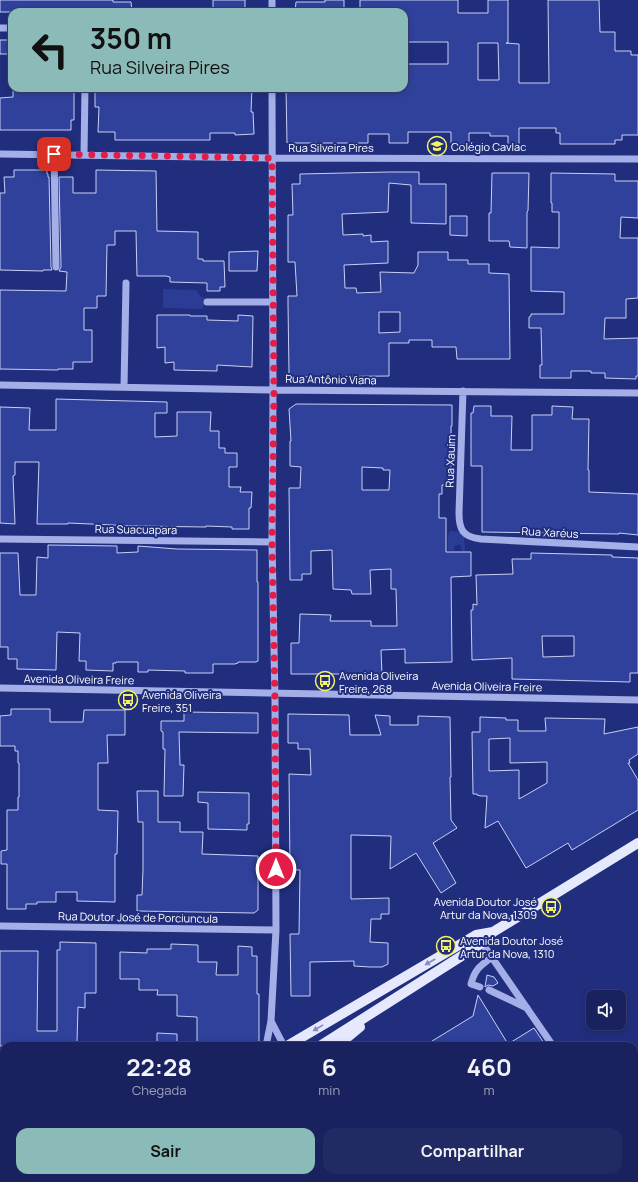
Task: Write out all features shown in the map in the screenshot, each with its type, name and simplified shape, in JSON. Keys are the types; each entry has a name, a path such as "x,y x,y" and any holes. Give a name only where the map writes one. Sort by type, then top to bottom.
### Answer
{"main road":[{"path":"326,1042 482,943 493,932 638,843"},
{"path":"293,1042 476,935 493,932"},
{"path":"342,1042 393,1000"}],"street":[{"path":"84,154 86,92"},
{"path":"267,1042 271,1021 276,930 272,542 274,390 272,92"},
{"name":"Rua Silveira Pires","path":"0,154 84,154 272,158 638,159"},
{"path":"54,154 56,267"},
{"path":"124,387 126,283"},
{"path":"207,302 273,302"},
{"name":"Rua Antônio Viana","path":"0,384 274,390 638,393"},
{"name":"Rua Xauim","path":"463,391 459,513 460,526 463,531"},
{"name":"Rua Xaréus","path":"463,531 468,536 481,539 638,547"},
{"name":"Rua Suacuapara","path":"0,539 272,542"},
{"name":"Avenida Oliveira Freire","path":"0,688 638,700"},
{"name":"Rua Doutor José de Porciuncula","path":"0,926 276,930"},
{"path":"482,943 550,1042"},
{"path":"480,987 471,984 474,976 480,966 492,958"},
{"path":"489,990 527,1008"},
{"path":"271,1021 284,1042"}],"shaded area":[{"path":"163,289 196,290 201,297 205,298 204,306 202,309 163,308"},
{"path":"450,531 462,532 465,551 462,551 460,544 455,546 453,551 448,550 448,536"}],"building":[{"path":"0,0 113,0 113,2 131,2 132,8 8,8 8,12 0,12"},
{"path":"213,0 245,0 245,8 213,8"},
{"path":"325,0 344,0 344,8 295,8 296,2 325,2"},
{"path":"360,0 458,0 458,13 488,13 488,0 508,0 508,43 506,43 519,44 519,83 549,83 548,0 599,0 600,32 615,32 615,51 631,51 631,55 638,55 638,135 622,135 622,140 615,140 615,144 560,144 560,133 556,133 556,128 519,128 519,144 508,144 508,136 490,136 490,133 469,133 469,144 451,144 451,132 408,132 408,143 389,143 389,134 368,134 368,143 287,143 286,92 408,92 408,64 448,64 448,42 408,42 408,8 360,8","holes":["478,43 498,43 499,80 478,80"]},
{"path":"0,40 8,40 8,54 0,54"},
{"path":"13,92 74,92 74,120 71,120 71,130 0,130 0,98 13,97"},
{"path":"95,92 252,92 251,112 253,112 254,134 235,135 235,133 210,133 210,140 115,140 115,132 98,132 99,107 95,107"},
{"path":"14,170 47,170 49,177 52,270 0,270 0,193 5,193 4,177 14,177"},
{"path":"96,170 156,171 157,231 198,232 198,259 203,259 203,261 224,261 225,287 220,287 220,291 207,291 207,283 170,282 170,277 166,276 137,276 136,231 115,231 115,245 107,245 106,296 97,296 97,308 84,308 84,330 92,330 92,362 73,362 73,369 0,369 0,290 66,291 67,272 59,271 61,267 59,177 73,177 73,193 96,193"},
{"path":"419,172 419,184 446,184 446,224 411,223 411,185 389,183 388,212 342,214 343,235 371,235 371,242 388,241 388,263 344,265 345,288 356,288 357,293 381,292 380,272 414,273 418,265 418,252 448,252 448,260 468,260 468,264 489,264 489,273 509,274 510,359 457,359 456,347 432,347 432,340 409,340 409,343 389,343 389,376 294,377 289,373 288,296 297,296 295,262 288,262 288,215 293,215 292,184 300,184 300,174","holes":["379,312 400,312 400,332 379,333"]},
{"path":"492,173 529,173 527,248 510,247 509,241 489,241 489,213 491,213"},
{"path":"551,173 615,174 615,181 638,181 638,218 621,217 620,238 638,238 638,298 626,299 626,318 605,318 604,339 638,338 638,376 636,376 636,379 605,378 605,373 591,373 591,371 571,371 571,378 540,378 540,365 542,365 541,328 529,328 529,317 531,314 564,314 564,292 531,291 531,247 559,248 559,212 552,212"},
{"path":"450,216 467,216 467,236 450,235"},
{"path":"258,251 257,271 229,271 229,252"},
{"path":"157,315 207,316 207,320 238,321 238,315 253,316 252,367 217,365 217,371 174,370 174,362 165,363 165,347 157,348"},
{"path":"56,399 167,402 167,413 155,413 155,437 177,436 177,412 211,412 210,431 219,431 219,448 225,448 225,453 237,453 237,467 229,467 229,487 241,487 240,492 252,492 251,508 249,508 249,529 206,526 135,526 68,523 37,524 39,462 15,462 15,475 13,476 15,524 0,523 0,407 30,408 29,430 56,430"},
{"path":"296,404 452,405 451,485 442,485 442,494 439,494 439,518 446,518 446,552 471,552 471,576 451,577 452,662 405,663 405,649 381,650 382,675 372,675 372,677 341,676 341,674 291,674 291,643 299,643 300,614 331,615 330,621 371,621 371,626 397,626 396,589 391,589 391,569 370,570 371,594 352,594 351,590 333,589 332,550 311,551 311,574 302,574 302,580 290,580 289,488 300,488 301,467 290,466 291,441 289,409","holes":["362,467 383,468 383,470 390,470 389,490 362,490"]},
{"path":"474,406 491,406 491,416 512,416 511,450 532,450 532,415 552,415 552,406 573,407 572,419 589,419 589,492 638,494 638,535 619,533 482,532 482,466 471,466 471,413 473,413"},
{"path":"48,545 117,546 117,553 138,552 138,546 177,549 257,550 258,661 238,662 235,664 213,664 213,673 185,673 185,671 148,670 148,672 138,672 138,662 113,663 113,671 86,670 86,661 79,661 80,633 57,632 56,670 17,669 17,659 8,659 8,647 0,647 0,553 18,553 20,595 36,595 37,557 48,558"},
{"path":"531,553 612,555 612,557 638,558 638,673 630,673 630,682 512,679 512,658 472,660 471,610 473,610 473,604 477,605 476,575 513,574 512,559 531,559","holes":["542,636 574,636 574,656 543,657"]},
{"path":"11,709 50,709 50,722 83,722 84,710 125,710 125,735 107,735 108,763 98,763 98,810 118,811 117,854 115,854 115,902 77,901 77,892 56,892 56,902 37,902 37,904 26,904 26,909 7,909 7,864 1,864 1,851 7,850 7,810 18,810 19,763 18,751 15,751 15,746 0,746 0,716 11,715"},
{"path":"184,712 258,713 258,733 179,732 180,765 184,765 183,796 164,796 165,749 163,749 163,732 161,731 161,721 184,721"},
{"path":"288,714 349,715 350,735 381,735 375,715 390,716 390,725 418,725 418,716 450,717 451,820 457,828 433,843 456,883 441,893 416,853 390,869 391,836 351,835 351,899 389,898 389,914 381,914 381,919 371,919 370,942 388,943 388,964 382,967 370,967 354,966 354,961 310,962 310,996 291,996 290,934 299,934 300,870 290,870 289,774 311,775 310,749 298,749 298,743 288,743"},
{"path":"480,717 518,720 518,731 546,731 545,718 605,719 604,734 638,727 638,754 629,760 630,763 628,763 638,780 638,810 572,850 568,843 526,868 498,821 485,828 487,796 473,794 472,732 480,732","holes":["510,738 510,763 547,762 547,783 519,799 519,770 489,771 489,739"]},
{"path":"137,791 158,791 158,822 180,822 180,832 203,832 202,854 258,856 258,910 254,913 137,911 137,895 142,895 143,822 138,822"},
{"path":"198,792 249,793 249,824 247,824 247,830 208,829 208,803 198,802"},
{"path":"60,942 96,943 96,993 85,993 85,1008 78,1007 77,1042 0,1042 0,951 38,951 37,1031 57,1031 57,950 60,950"},
{"path":"171,944 198,945 198,962 217,962 216,975 238,975 238,946 252,947 252,956 257,956 259,1042 197,1042 197,1017 177,1016 177,995 157,995 158,990 139,990 139,979 120,979 120,952 147,953 147,949 171,949"},
{"path":"487,975 494,977 498,983 493,986 488,985 485,987"},
{"path":"478,995 507,1042 431,1042 473,1016"},
{"path":"534,1028 543,1042 511,1042"},
{"path":"157,1033 177,1034 177,1042 157,1042"}],"place":[{"name":"Colégio Cavlac","path":"437,146"},
{"name":"Avenida Oliveira Freire, 268","path":"325,681"},
{"name":"Avenida Oliveira Freire, 351","path":"128,700"},
{"name":"Avenida Doutor José Artur da Nova, 1309","path":"551,907"},
{"name":"Avenida Doutor José Artur da Nova, 1310","path":"446,946"}],"route":[{"path":"54,154 272,158 274,390 272,542 276,869"}]}
